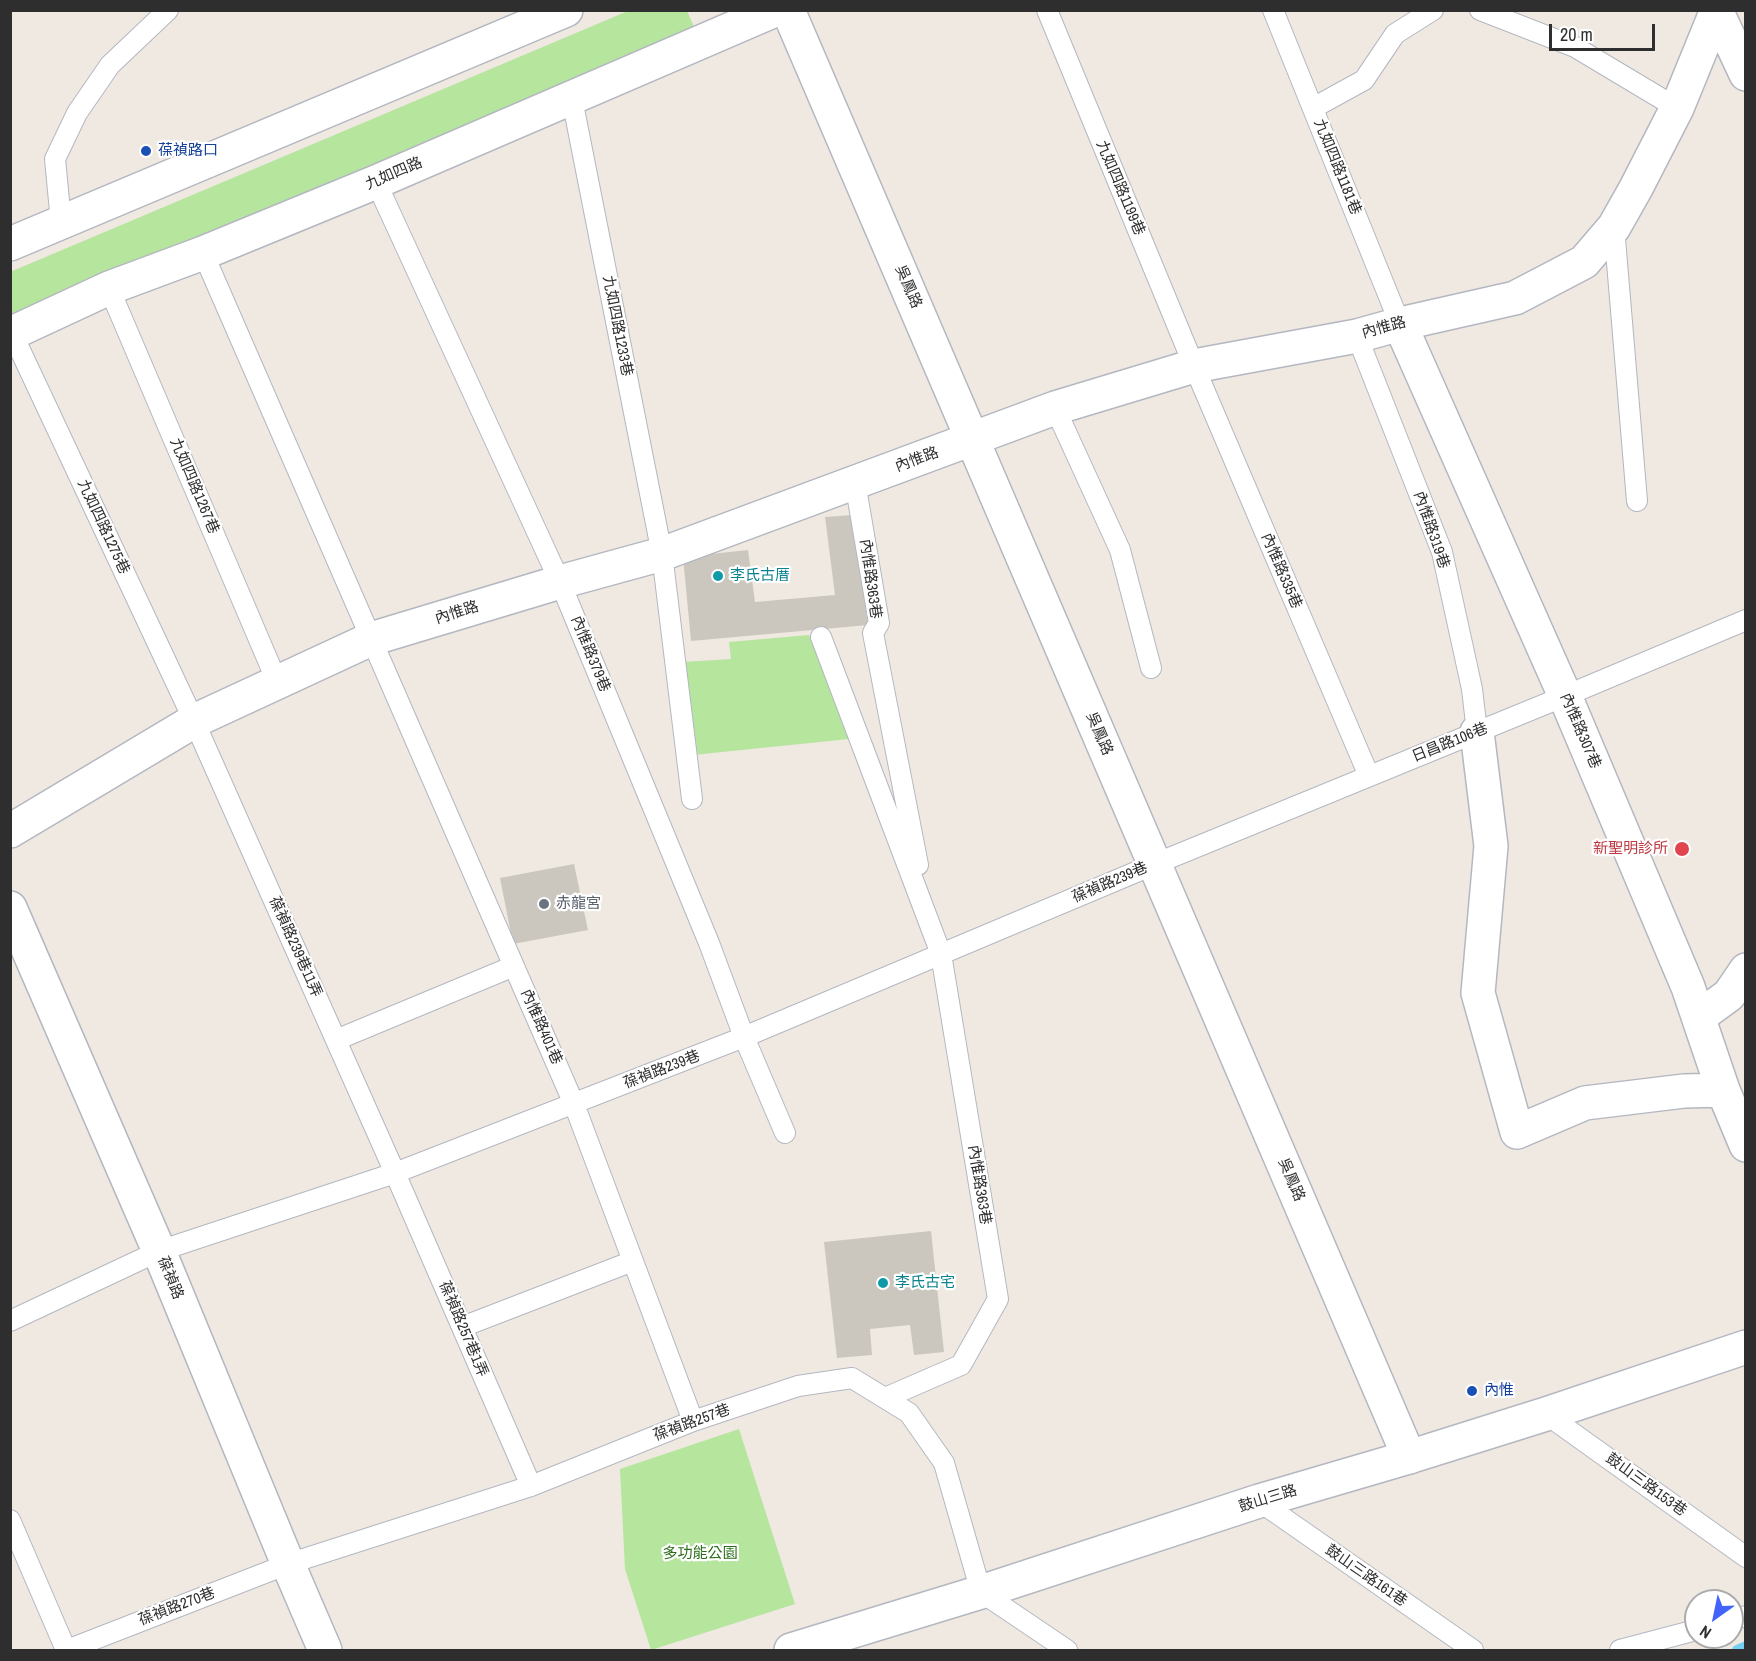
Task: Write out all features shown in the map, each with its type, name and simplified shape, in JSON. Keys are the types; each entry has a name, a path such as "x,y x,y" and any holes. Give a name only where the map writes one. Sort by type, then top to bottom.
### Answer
{"street":[{"path":"10,244 566,10"},
{"name":"九如四路","path":"11,333 109,288 203,253 376,182 775,10"},
{"name":"吳鳳路","path":"788,10 1409,1457"},
{"path":"1717,11 1746,74"},
{"name":"內惟路","path":"10,831 194,721 371,639 662,554 1055,408 1194,366 1357,336 1515,298 1584,261 1614,227 1677,108 1717,11"},
{"name":"內惟路307巷","path":"1400,324 1565,696 1688,987 1723,1090 1746,1145"},
{"path":"1477,732 1491,846 1478,993 1517,1132 1585,1103 1684,1091 1723,1090"},
{"name":"葆禎路","path":"10,908 159,1251 325,1650"},
{"path":"1699,1017 1729,995 1746,970"},
{"name":"鼓山三路","path":"790,1650 981,1592 1259,1501 1546,1414 1746,1347"}],"lane":[{"path":"61,222 55,159 77,113 110,65 168,10"},
{"name":"九如四路1199巷","path":"1047,10 1194,366"},
{"name":"九如四路1181巷","path":"1273,10 1400,324"},
{"path":"1313,108 1364,80 1395,34 1433,10"},
{"path":"1480,10 1575,47 1677,108"},
{"name":"九如四路1233巷","path":"572,99 662,554"},
{"name":"內惟路379巷","path":"376,182 560,582 785,1133"},
{"path":"1614,227 1637,501"},
{"name":"內惟路401巷","path":"203,253 574,1104 693,1421"},
{"name":"九如四路1267巷","path":"109,288 278,684"},
{"name":"九如四路1275巷","path":"11,333 194,721"},
{"name":"內惟路319巷","path":"1357,336 1442,552 1472,689 1477,732"},
{"name":"內惟路335巷","path":"1194,366 1369,776"},
{"path":"1055,408 1119,550 1151,668"},
{"name":"內惟路363巷","path":"855,482 879,623 873,633 927,917"},
{"path":"662,554 692,799"},
{"name":"日昌路106巷","path":"1155,864 1746,620"},
{"name":"內惟路363巷","path":"821,638 941,954 998,1299 961,1365 885,1398"},
{"name":"葆禎路239巷11弄","path":"194,721 395,1173"},
{"path":"865,752 895,745"},
{"name":"葆禎路239巷","path":"10,1321 159,1251 395,1173 574,1104 744,1037 1155,864"},
{"path":"336,1040 514,966"},
{"name":"葆禎路257巷1弄","path":"395,1173 531,1486"},
{"path":"462,1327 633,1261"},
{"name":"葆禎路257巷","path":"288,1564 531,1486 693,1421 798,1386 852,1378 909,1413 944,1463 981,1592"},
{"name":"鼓山三路153巷","path":"1546,1414 1746,1557"},
{"name":"鼓山三路161巷","path":"1259,1501 1473,1650"},
{"path":"10,1520 67,1650"},
{"name":"葆禎路270巷","path":"67,1650 288,1564"},
{"path":"981,1592 1067,1650"},
{"path":"1620,1650 1684,1633"}],"green space":[{"path":"628,11 687,11 695,29 11,318 10,272"},
{"path":"809,635 849,739 693,755 683,662 731,659 729,642"},
{"name":"多功能公園","path":"739,1429 795,1604 651,1650 625,1569 620,1469"}],"building":[{"name":"李氏古厝","path":"853,515 868,625 691,641 683,557 748,550 755,602 835,595 825,517"},
{"name":"赤龍宮","path":"574,864 588,930 513,944 500,878"},
{"name":"李氏古宅","path":"931,1231 944,1352 914,1355 910,1325 870,1329 872,1355 837,1358 824,1242"}],"waterway":[{"path":"1737,1650 1746,1646"}],"place":[{"name":"葆禎路口","path":"146,151"},
{"name":"李氏古厝","path":"718,576"},
{"name":"新聖明診所","path":"1682,849"},
{"name":"赤龍宮","path":"544,904"},
{"name":"李氏古宅","path":"883,1283"},
{"name":"內惟","path":"1472,1391"}]}
